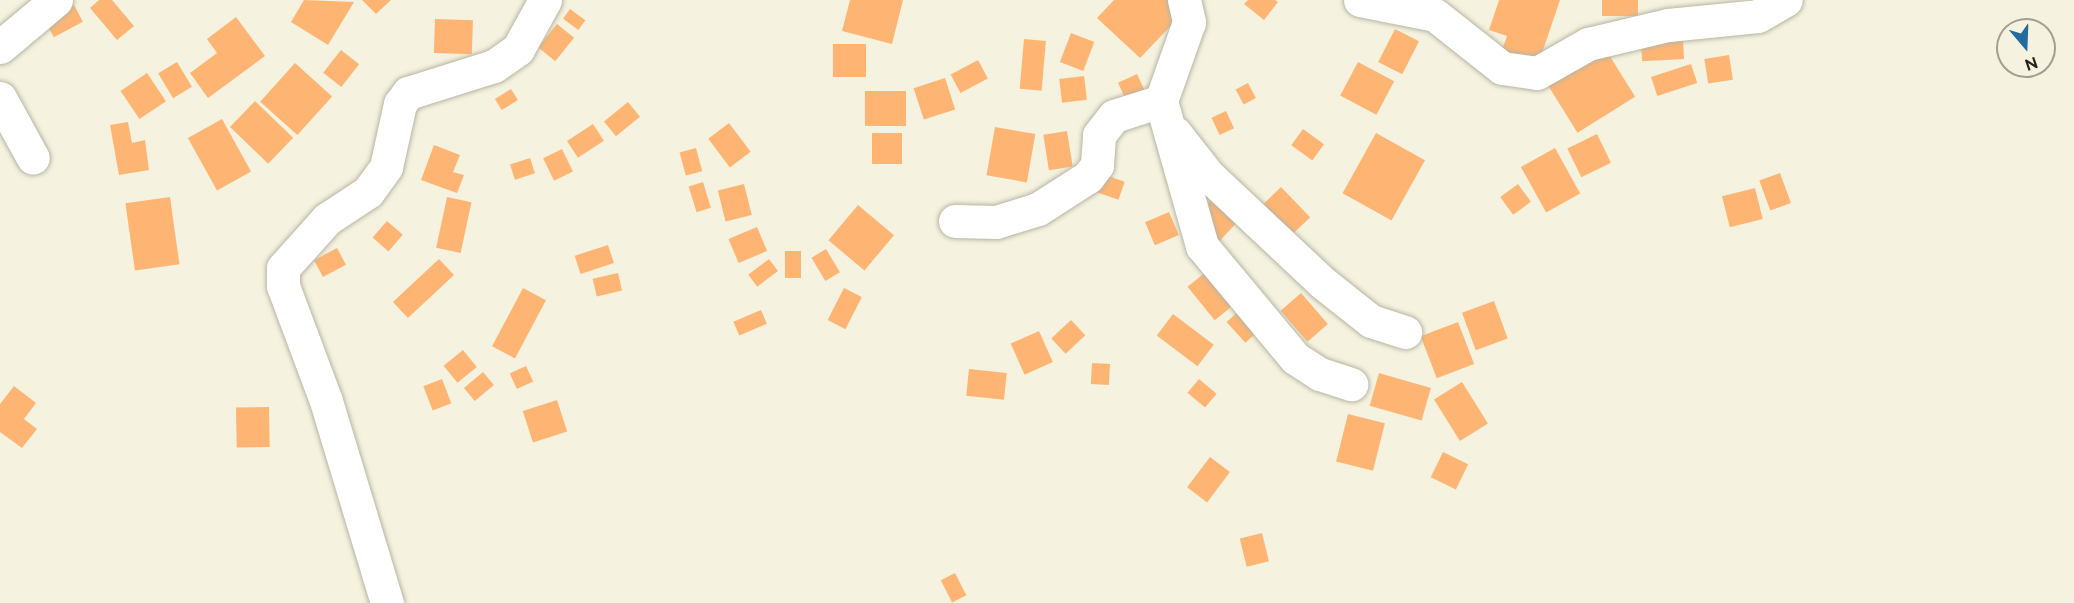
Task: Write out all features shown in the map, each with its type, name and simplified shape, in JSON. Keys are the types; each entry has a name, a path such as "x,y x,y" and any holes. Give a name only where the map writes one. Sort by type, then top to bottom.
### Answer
{"street":[{"path":"0,47 56,0"},
{"path":"387,603 326,400 283,286 283,268 327,219 368,192 386,167 400,104 408,93 494,66 518,49 545,0"},
{"path":"1184,0 1188,22 1161,101 1174,131 1188,208 1202,246 1224,278 1295,358 1320,374 1351,384"},
{"path":"1360,0 1435,15 1502,68 1537,74 1588,44 1668,25 1758,16 1786,0"},
{"path":"0,98 33,158"},
{"path":"955,221 996,222 1038,209 1088,177 1097,165 1100,135 1114,116 1161,101"},
{"path":"1174,131 1208,175 1323,283 1371,321 1405,332"}],"building":[{"path":"99,0 112,0 134,26 117,40 90,8"},
{"path":"304,0 354,2 328,45 291,22"},
{"path":"362,0 391,0 376,14"},
{"path":"850,0 903,0 892,44 842,31"},
{"path":"1114,0 1173,0 1185,11 1140,58 1097,18"},
{"path":"1248,0 1278,2 1264,20 1244,4"},
{"path":"1499,0 1560,0 1538,65 1501,53 1507,36 1489,30"},
{"path":"1602,0 1638,0 1638,16 1602,16"},
{"path":"74,5 83,22 54,37 45,20"},
{"path":"570,9 585,20 578,30 563,19"},
{"path":"236,17 265,56 208,98 190,73 217,53 207,39"},
{"path":"435,19 473,20 472,54 434,53"},
{"path":"557,24 574,38 555,61 538,47"},
{"path":"1395,29 1419,41 1402,74 1378,62"},
{"path":"1071,33 1094,42 1083,71 1060,62"},
{"path":"1024,39 1046,41 1042,91 1020,89"},
{"path":"1683,39 1684,59 1642,61 1641,41"},
{"path":"833,44 866,44 866,77 833,77"},
{"path":"341,50 359,64 341,87 323,73"},
{"path":"1606,50 1635,97 1577,133 1548,86"},
{"path":"1729,55 1733,80 1708,84 1704,59"},
{"path":"978,60 988,79 960,93 951,75"},
{"path":"177,62 192,87 173,98 158,73"},
{"path":"1358,62 1394,81 1376,115 1340,96"},
{"path":"295,63 332,96 297,135 260,102"},
{"path":"1691,64 1697,83 1657,96 1651,77"},
{"path":"147,73 166,101 139,119 120,91"},
{"path":"1137,74 1145,91 1126,100 1118,83"},
{"path":"1084,76 1087,100 1062,103 1059,79"},
{"path":"945,78 955,109 924,120 914,88"},
{"path":"1248,83 1256,98 1244,105 1236,90"},
{"path":"511,89 518,100 502,110 495,99"},
{"path":"865,91 906,91 906,126 865,126"},
{"path":"255,101 293,138 268,164 230,127"},
{"path":"628,102 640,117 616,136 604,122"},
{"path":"1226,111 1234,128 1220,135 1211,118"},
{"path":"222,119 251,171 217,190 188,138"},
{"path":"128,122 132,143 145,140 149,170 119,175 110,125"},
{"path":"729,123 751,152 730,167 708,139"},
{"path":"593,124 604,141 578,158 567,141"},
{"path":"995,127 1035,134 1027,182 986,175"},
{"path":"1303,129 1324,144 1312,160 1291,145"},
{"path":"1067,131 1073,167 1049,170 1043,135"},
{"path":"872,133 902,133 902,164 872,164"},
{"path":"1376,133 1425,160 1392,220 1343,193"},
{"path":"1597,134 1611,163 1581,177 1567,148"},
{"path":"434,145 460,155 453,172 464,175 457,193 421,180"},
{"path":"696,148 702,171 686,176 680,152"},
{"path":"1555,148 1580,193 1546,212 1521,167"},
{"path":"562,149 573,171 554,181 543,158"},
{"path":"530,158 535,173 515,180 510,164"},
{"path":"1780,173 1791,203 1770,211 1759,181"},
{"path":"1102,174 1125,182 1119,200 1096,192"},
{"path":"703,182 711,208 697,212 689,186"},
{"path":"744,184 752,215 726,222 718,191"},
{"path":"1518,184 1531,202 1513,215 1500,197"},
{"path":"1281,187 1310,217 1292,235 1263,204"},
{"path":"1755,188 1763,219 1730,227 1722,196"},
{"path":"1215,196 1240,219 1219,241 1195,218"},
{"path":"170,197 179,264 135,271 125,203"},
{"path":"447,197 471,202 461,253 436,248"},
{"path":"858,205 894,235 864,270 828,240"},
{"path":"1169,212 1179,235 1155,245 1145,222"},
{"path":"387,221 403,235 388,251 373,238"},
{"path":"757,227 767,251 739,263 728,239"},
{"path":"608,245 614,263 581,274 575,256"},
{"path":"337,248 346,265 323,277 314,260"},
{"path":"826,249 840,272 825,281 811,258"},
{"path":"785,251 801,251 801,278 785,278"},
{"path":"439,259 454,275 408,318 393,302"},
{"path":"769,259 778,271 757,287 748,275"},
{"path":"1207,271 1234,304 1215,320 1188,287"},
{"path":"618,273 622,291 597,296 593,279"},
{"path":"523,288 546,300 515,358 492,346"},
{"path":"844,288 862,297 845,329 828,320"},
{"path":"1301,293 1328,324 1308,342 1281,311"},
{"path":"1494,301 1508,339 1476,350 1462,313"},
{"path":"761,310 767,324 739,336 733,322"},
{"path":"1240,310 1259,331 1245,343 1227,322"},
{"path":"1173,314 1214,345 1197,366 1157,336"},
{"path":"1071,320 1085,335 1066,354 1051,338"},
{"path":"1458,322 1474,364 1437,378 1421,336"},
{"path":"1039,331 1053,362 1025,375 1011,344"},
{"path":"463,350 477,367 457,383 444,366"},
{"path":"1092,363 1110,364 1109,385 1091,384"},
{"path":"526,366 533,381 517,389 510,374"},
{"path":"969,369 1007,373 1004,400 966,396"},
{"path":"483,372 494,385 475,401 464,388"},
{"path":"1379,373 1431,388 1422,421 1370,406"},
{"path":"442,379 451,403 433,410 423,386"},
{"path":"1199,379 1217,394 1205,408 1187,393"},
{"path":"1462,382 1488,424 1460,441 1434,399"},
{"path":"14,386 36,403 24,419 37,429 22,448 0,432 0,404"},
{"path":"557,400 567,431 533,443 523,411"},
{"path":"269,407 270,447 237,448 236,408"},
{"path":"1348,414 1385,423 1373,471 1336,462"},
{"path":"1443,452 1468,464 1456,489 1431,477"},
{"path":"1210,457 1230,472 1207,502 1187,487"},
{"path":"1262,533 1269,561 1247,567 1240,539"},
{"path":"955,573 966,595 952,603 941,580"}]}
